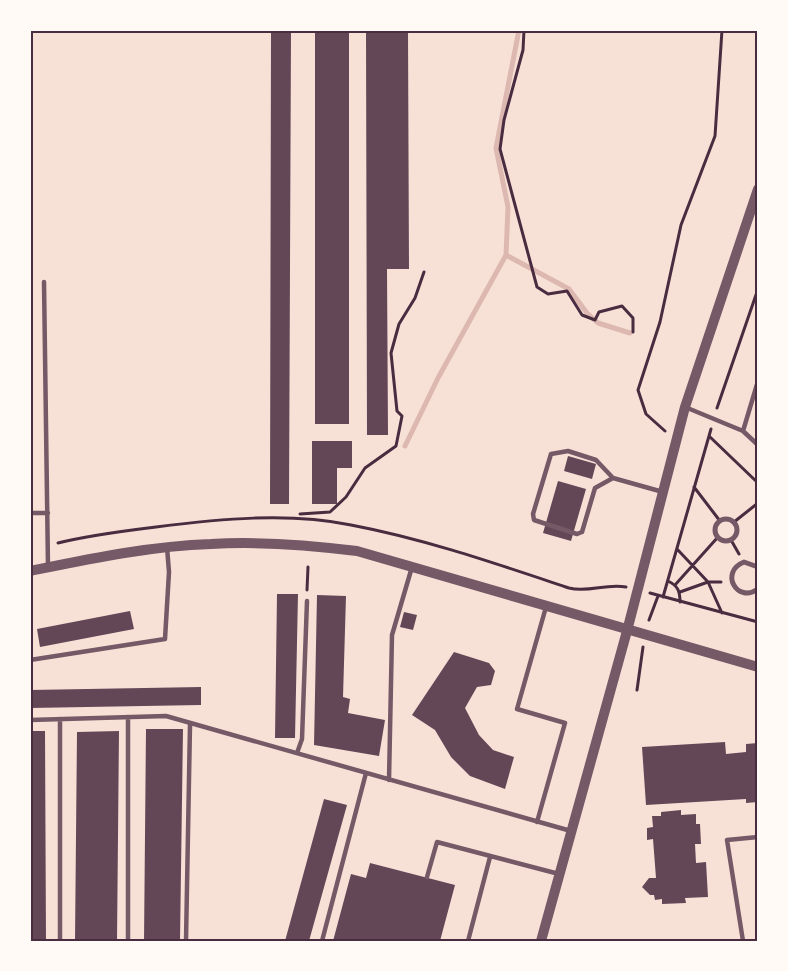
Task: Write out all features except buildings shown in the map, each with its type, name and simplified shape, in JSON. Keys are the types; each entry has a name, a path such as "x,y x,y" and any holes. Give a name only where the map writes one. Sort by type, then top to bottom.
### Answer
{"street":[{"path":"541,941 627,631 685,407 758,189"},
{"path":"727,519 734,522 737,531 734,538 724,541 718,537 716,530 720,521 727,519"},
{"path":"30,571 167,547 211,543 301,544 357,551 627,631 758,667"},
{"path":"758,567 749,562 739,564 733,572 732,581 742,593 758,589"}],"lane":[{"path":"44,282 48,567"},
{"path":"743,431 758,381"},
{"path":"685,407 743,431 758,445"},
{"path":"613,478 595,488 582,532 577,534 534,520 533,514 551,454 568,451 596,460 613,478 663,492"},
{"path":"30,513 48,513"},
{"path":"30,660 165,639 169,572 167,547"},
{"path":"390,780 392,635 412,567"},
{"path":"297,753 302,739 307,601"},
{"path":"537,822 565,723 517,709 546,607"},
{"path":"30,720 166,716 571,831"},
{"path":"128,717 128,941"},
{"path":"60,719 60,941"},
{"path":"186,941 190,724"},
{"path":"322,941 366,773"},
{"path":"743,941 727,840 758,837"},
{"path":"428,878 437,842 559,874"},
{"path":"468,941 490,857"}],"path":[{"path":"524,30 523,50 504,120 500,150 537,287 548,294 567,291 582,315 595,320 599,312 622,306 633,318 633,332"},
{"path":"677,438 656,426 646,414 638,390 660,322 681,225 715,136 722,30"},
{"path":"300,514 330,512 346,497 365,468 396,446 402,416 397,411 391,353 399,324 415,298 424,272"},
{"path":"663,597 713,419 758,289"},
{"path":"709,436 758,483"},
{"path":"694,487 720,521"},
{"path":"734,522 758,503"},
{"path":"675,585 718,537"},
{"path":"677,549 708,582 723,613"},
{"path":"307,588 308,567"},
{"path":"668,581 680,592 680,602"},
{"path":"680,592 708,582 732,581"},
{"path":"611,584 638,589 758,622"}],"waterway":[{"path":"405,446 438,378 506,255 508,207 496,148 519,30"},
{"path":"506,255 569,289 587,313 598,323 630,333"}]}
